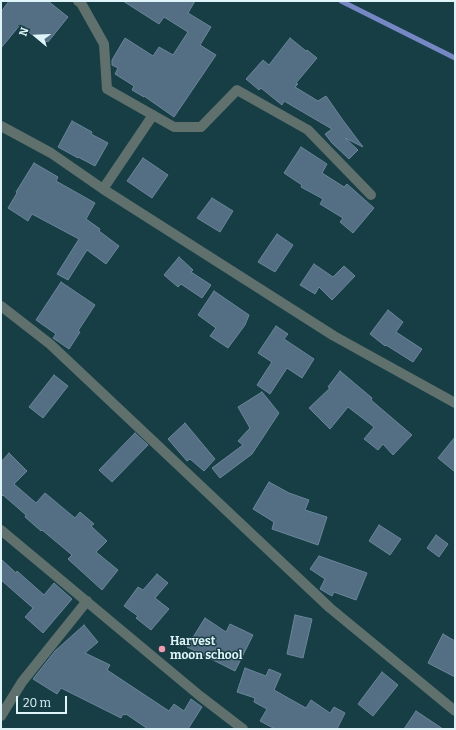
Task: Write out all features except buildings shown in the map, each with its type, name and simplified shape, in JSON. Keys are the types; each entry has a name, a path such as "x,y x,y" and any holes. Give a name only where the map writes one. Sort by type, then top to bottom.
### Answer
{"street":[{"path":"78,1 81,2 104,44 107,89 174,127 201,127 237,90 308,130 371,195"},
{"path":"104,189 153,115"},
{"path":"1,126 51,153 104,189 334,336 455,403"},
{"path":"1,306 50,344 330,608 455,711"},
{"path":"1,530 200,696 243,729"},
{"path":"1,716 22,682 87,601"}],"waterway":[{"path":"341,1 455,58"}],"place":[{"name":"Harvest moon school","path":"162,649"}]}
